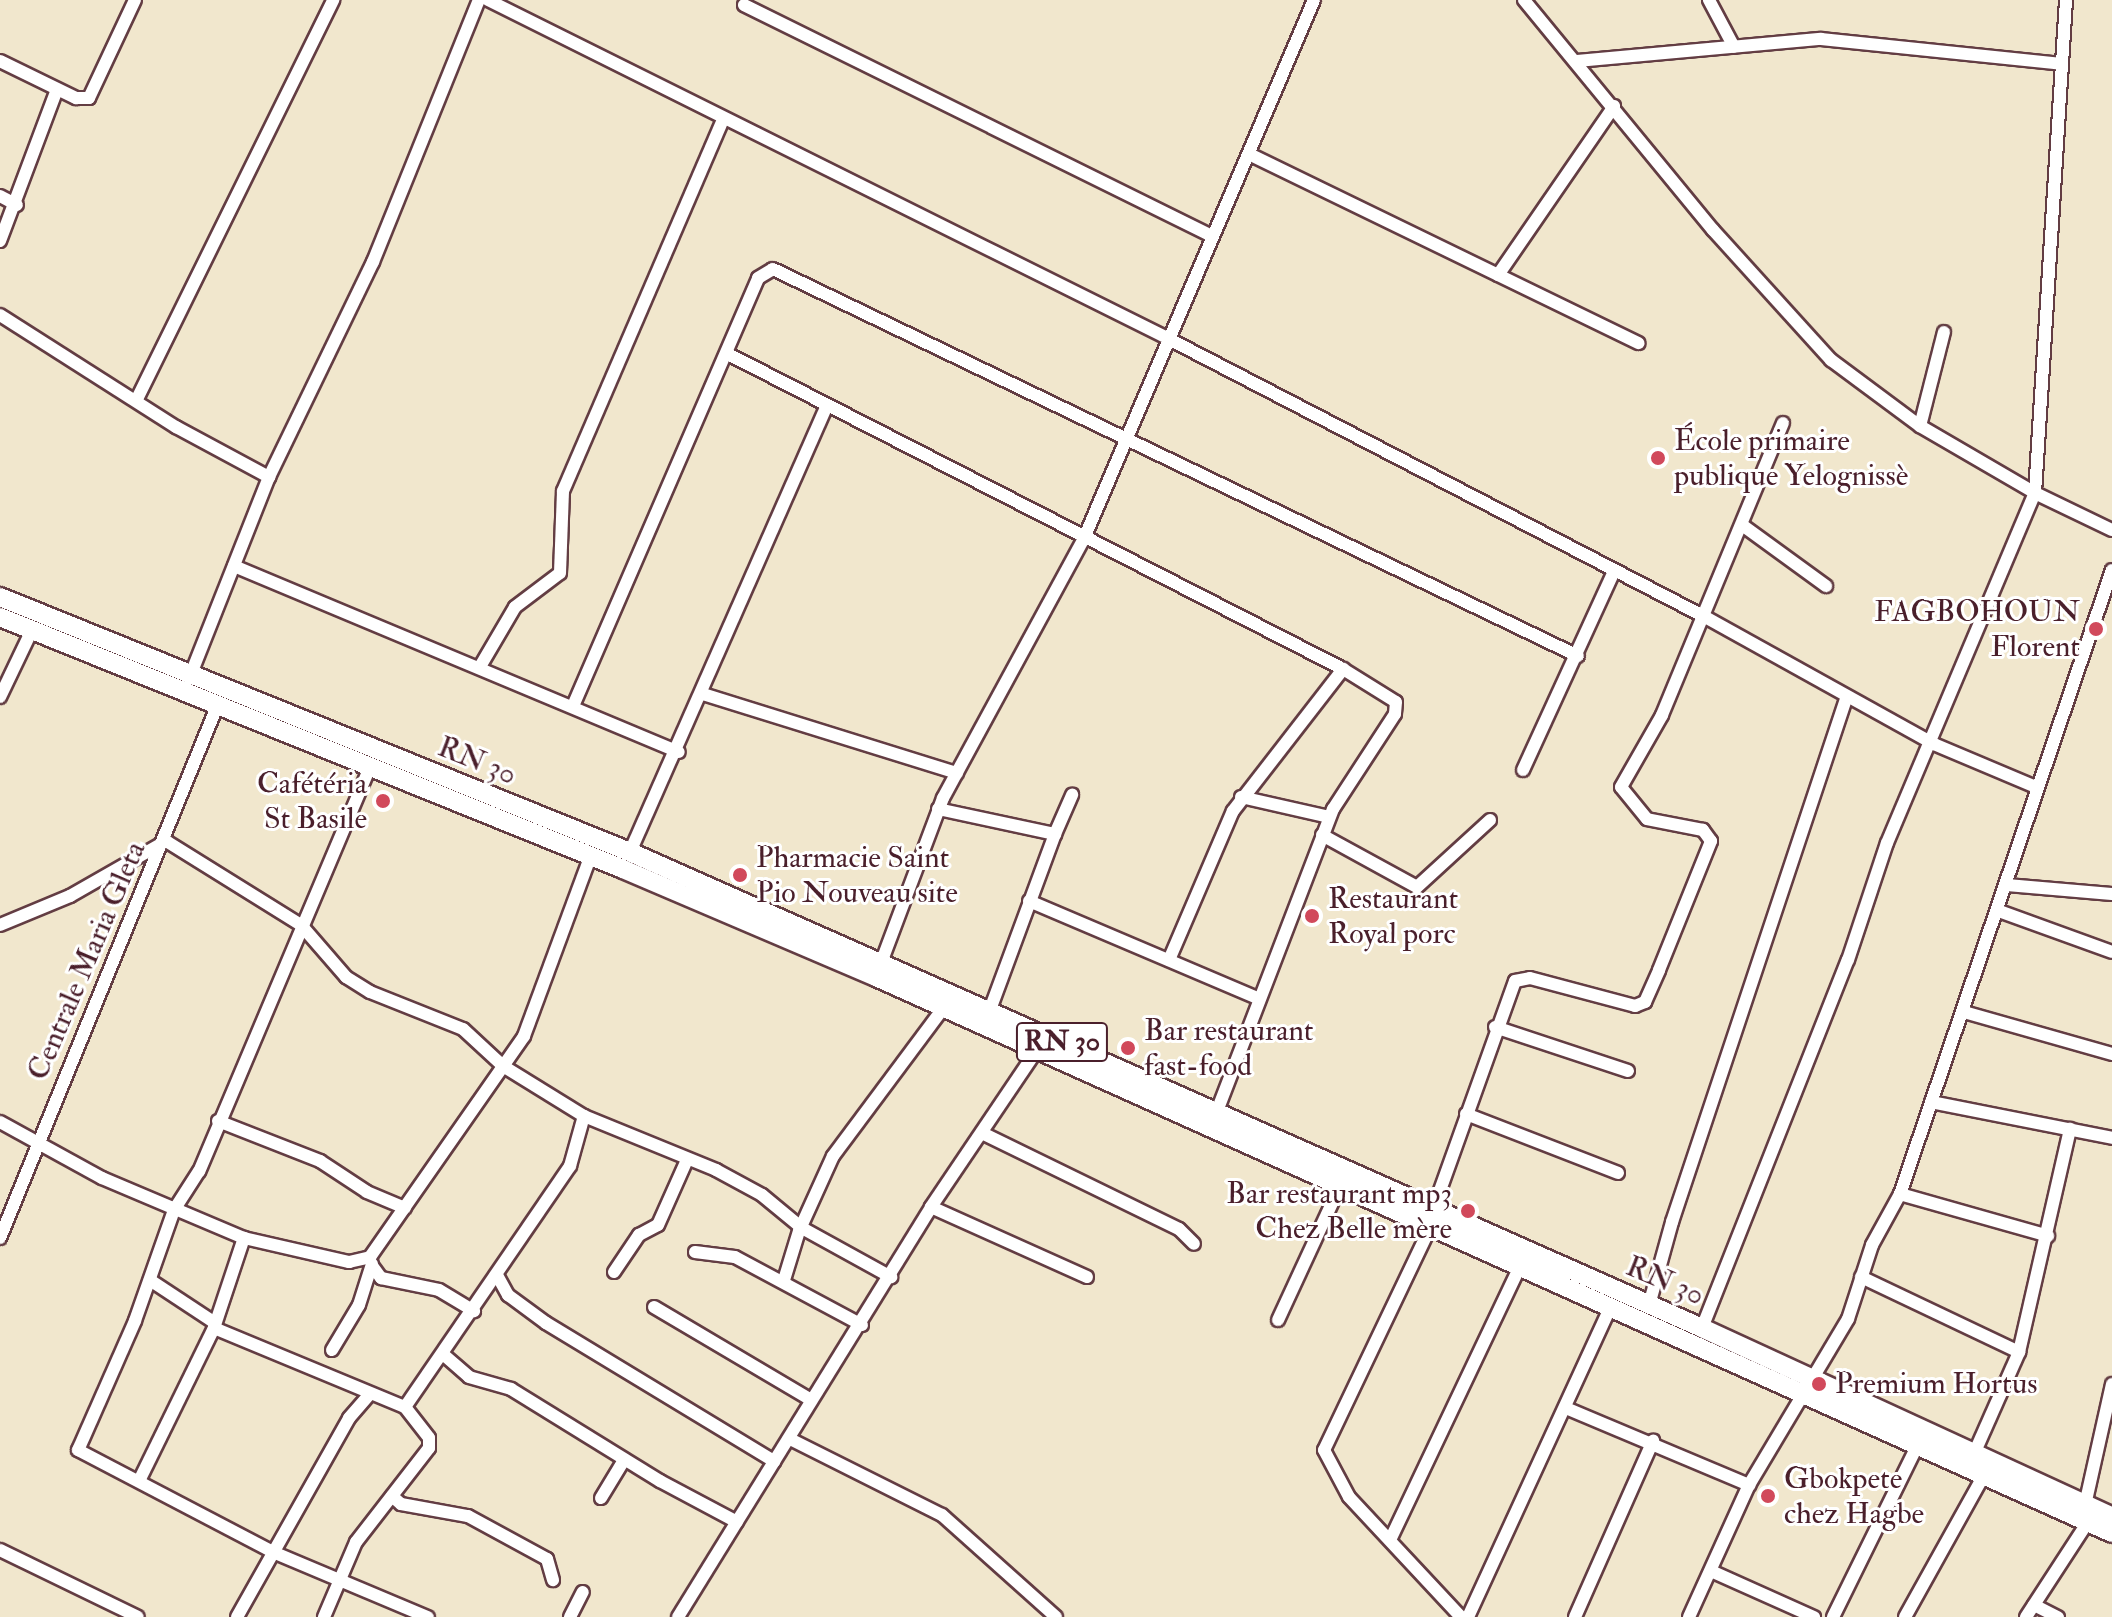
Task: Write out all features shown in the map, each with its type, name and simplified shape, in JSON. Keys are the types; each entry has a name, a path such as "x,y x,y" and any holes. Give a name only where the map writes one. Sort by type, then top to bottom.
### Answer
{"main road":[{"name":"RN 30","path":"0,597 188,680 630,852 990,1010 1217,1111 1432,1219 1519,1268 1973,1456 2086,1513 2112,1533"},
{"name":"RN 30","path":"0,617 188,680 218,704 591,855 944,1007 1339,1188 1432,1219 1702,1328 1805,1387 1983,1477 2086,1513 2112,1517"}],"street":[{"path":"0,61 57,89 89,98 135,0"},
{"path":"137,399 333,0"},
{"path":"188,680 269,477 373,262 479,0"},
{"path":"488,0 1167,338 1705,617 1934,744 2036,787"},
{"path":"881,963 938,809 1085,536 1314,0"},
{"path":"1709,0 1734,47"},
{"path":"1702,1328 1848,960 1887,843 1934,744 2035,493 2066,0"},
{"path":"1530,3 1794,322 1831,360 1920,426 2035,493 2112,530"},
{"path":"744,5 1212,236"},
{"path":"1577,61 1821,39 2062,64"},
{"path":"0,241 17,205 57,89"},
{"path":"1498,275 1614,106"},
{"path":"481,665 515,607 560,573 563,491 723,119"},
{"path":"1249,154 1639,343"},
{"path":"0,196 17,205"},
{"path":"573,706 728,354 758,278 773,269 1578,656"},
{"path":"0,315 137,399 176,427 269,477"},
{"path":"1920,426 1944,332"},
{"path":"728,354 1343,669 1397,705 1329,817 1257,998 1217,1111"},
{"path":"630,852 679,752 827,405"},
{"path":"1461,1617 1391,1538 1349,1497 1324,1450 1432,1219 1495,1027 1515,981 1530,978 1635,1006 1645,1002 1711,841 1703,830 1647,819 1621,787 1662,715 1783,423"},
{"path":"1742,525 1826,586"},
{"path":"234,566 481,665 679,752"},
{"path":"1689,1617 1749,1485 1848,1319 1861,1277 1900,1194 1999,911 2036,787 2112,570"},
{"path":"1523,770 1578,656 1614,571"},
{"path":"0,697 32,630"},
{"path":"1169,960 1241,797 1343,669"},
{"path":"703,694 957,773"},
{"path":"1649,1305 1672,1222 1847,696"},
{"name":"Centrale Maria Gleta","path":"0,1238 166,841 218,704"},
{"path":"370,767 199,1171 174,1210 150,1280 78,1450 140,1479 273,1552 338,1583 428,1617"},
{"path":"990,1010 1029,901 1072,795"},
{"path":"1241,797 1329,817"},
{"path":"938,809 1055,834"},
{"path":"1322,835 1417,887 1490,820"},
{"path":"0,925 70,896 166,841 301,925 346,977 393,1004 463,1029 503,1066 584,1116 762,1195 802,1228 891,1277"},
{"path":"332,1350 359,1305 371,1262 535,1015 591,855"},
{"path":"2007,885 2112,894"},
{"path":"1029,901 1257,998"},
{"path":"1999,911 2112,952"},
{"path":"784,1280 833,1156 944,1007"},
{"path":"1964,1012 2112,1054"},
{"path":"1495,1027 1628,1071"},
{"path":"678,1617 790,1439 811,1400 862,1325 931,1207 1037,1050"},
{"path":"1931,1102 2112,1138"},
{"path":"1466,1114 1514,1128 1618,1173"},
{"path":"405,1407 498,1277 570,1166 584,1116"},
{"path":"218,1121 320,1161 367,1192 405,1208"},
{"path":"0,1122 102,1178 244,1238 349,1262 371,1262"},
{"path":"1973,1456 2019,1352 2048,1236 2070,1129"},
{"path":"982,1133 1179,1229 1194,1244"},
{"path":"614,1272 639,1235 658,1225 687,1160"},
{"path":"1278,1320 1339,1188"},
{"path":"1900,1194 2048,1236"},
{"path":"931,1207 1087,1277"},
{"path":"140,1479 214,1326 244,1238"},
{"path":"695,1252 719,1251 784,1280 862,1325"},
{"path":"371,1262 381,1278 439,1290 474,1311"},
{"path":"1391,1538 1519,1268"},
{"path":"498,1277 508,1295 546,1323 774,1461"},
{"path":"1861,1277 2019,1352"},
{"path":"150,1280 214,1326 368,1396 405,1407 429,1438 429,1448 356,1542 324,1617"},
{"path":"654,1307 811,1400"},
{"path":"1468,1617 1610,1308"},
{"path":"444,1355 469,1377 511,1389 624,1460 737,1522"},
{"path":"2026,1617 2086,1513 2112,1384"},
{"path":"237,1617 349,1418 368,1396"},
{"path":"1566,1408 1653,1441 1749,1485"},
{"path":"790,1439 942,1515 1056,1617"},
{"path":"1575,1617 1653,1441"},
{"path":"1833,1617 1917,1446"},
{"path":"601,1498 624,1460"},
{"path":"1905,1617 1983,1477"},
{"path":"392,1496 401,1504 468,1516 547,1559 553,1580"},
{"path":"0,1550 138,1617"},
{"path":"1711,1571 1808,1616"},
{"path":"570,1617 583,1592"},
{"path":"2034,1605 2058,1617"}],"place":[{"name":"École primaire publique Yelognissè","path":"1658,458"},
{"name":"FAGBOHOUN Florent","path":"2096,629"},
{"name":"Cafétéria St Basile","path":"383,801"},
{"name":"Pharmacie Saint Pio Nouveau site","path":"740,875"},
{"name":"Restaurant Royal porc","path":"1312,916"},
{"name":"Bar restaurant fast-food","path":"1128,1048"},
{"name":"Bar restaurant mp3 Chez Belle mère","path":"1468,1211"},
{"name":"Premium Hortus","path":"1819,1384"},
{"name":"Gbokpete chez Hagbe","path":"1768,1496"}]}
